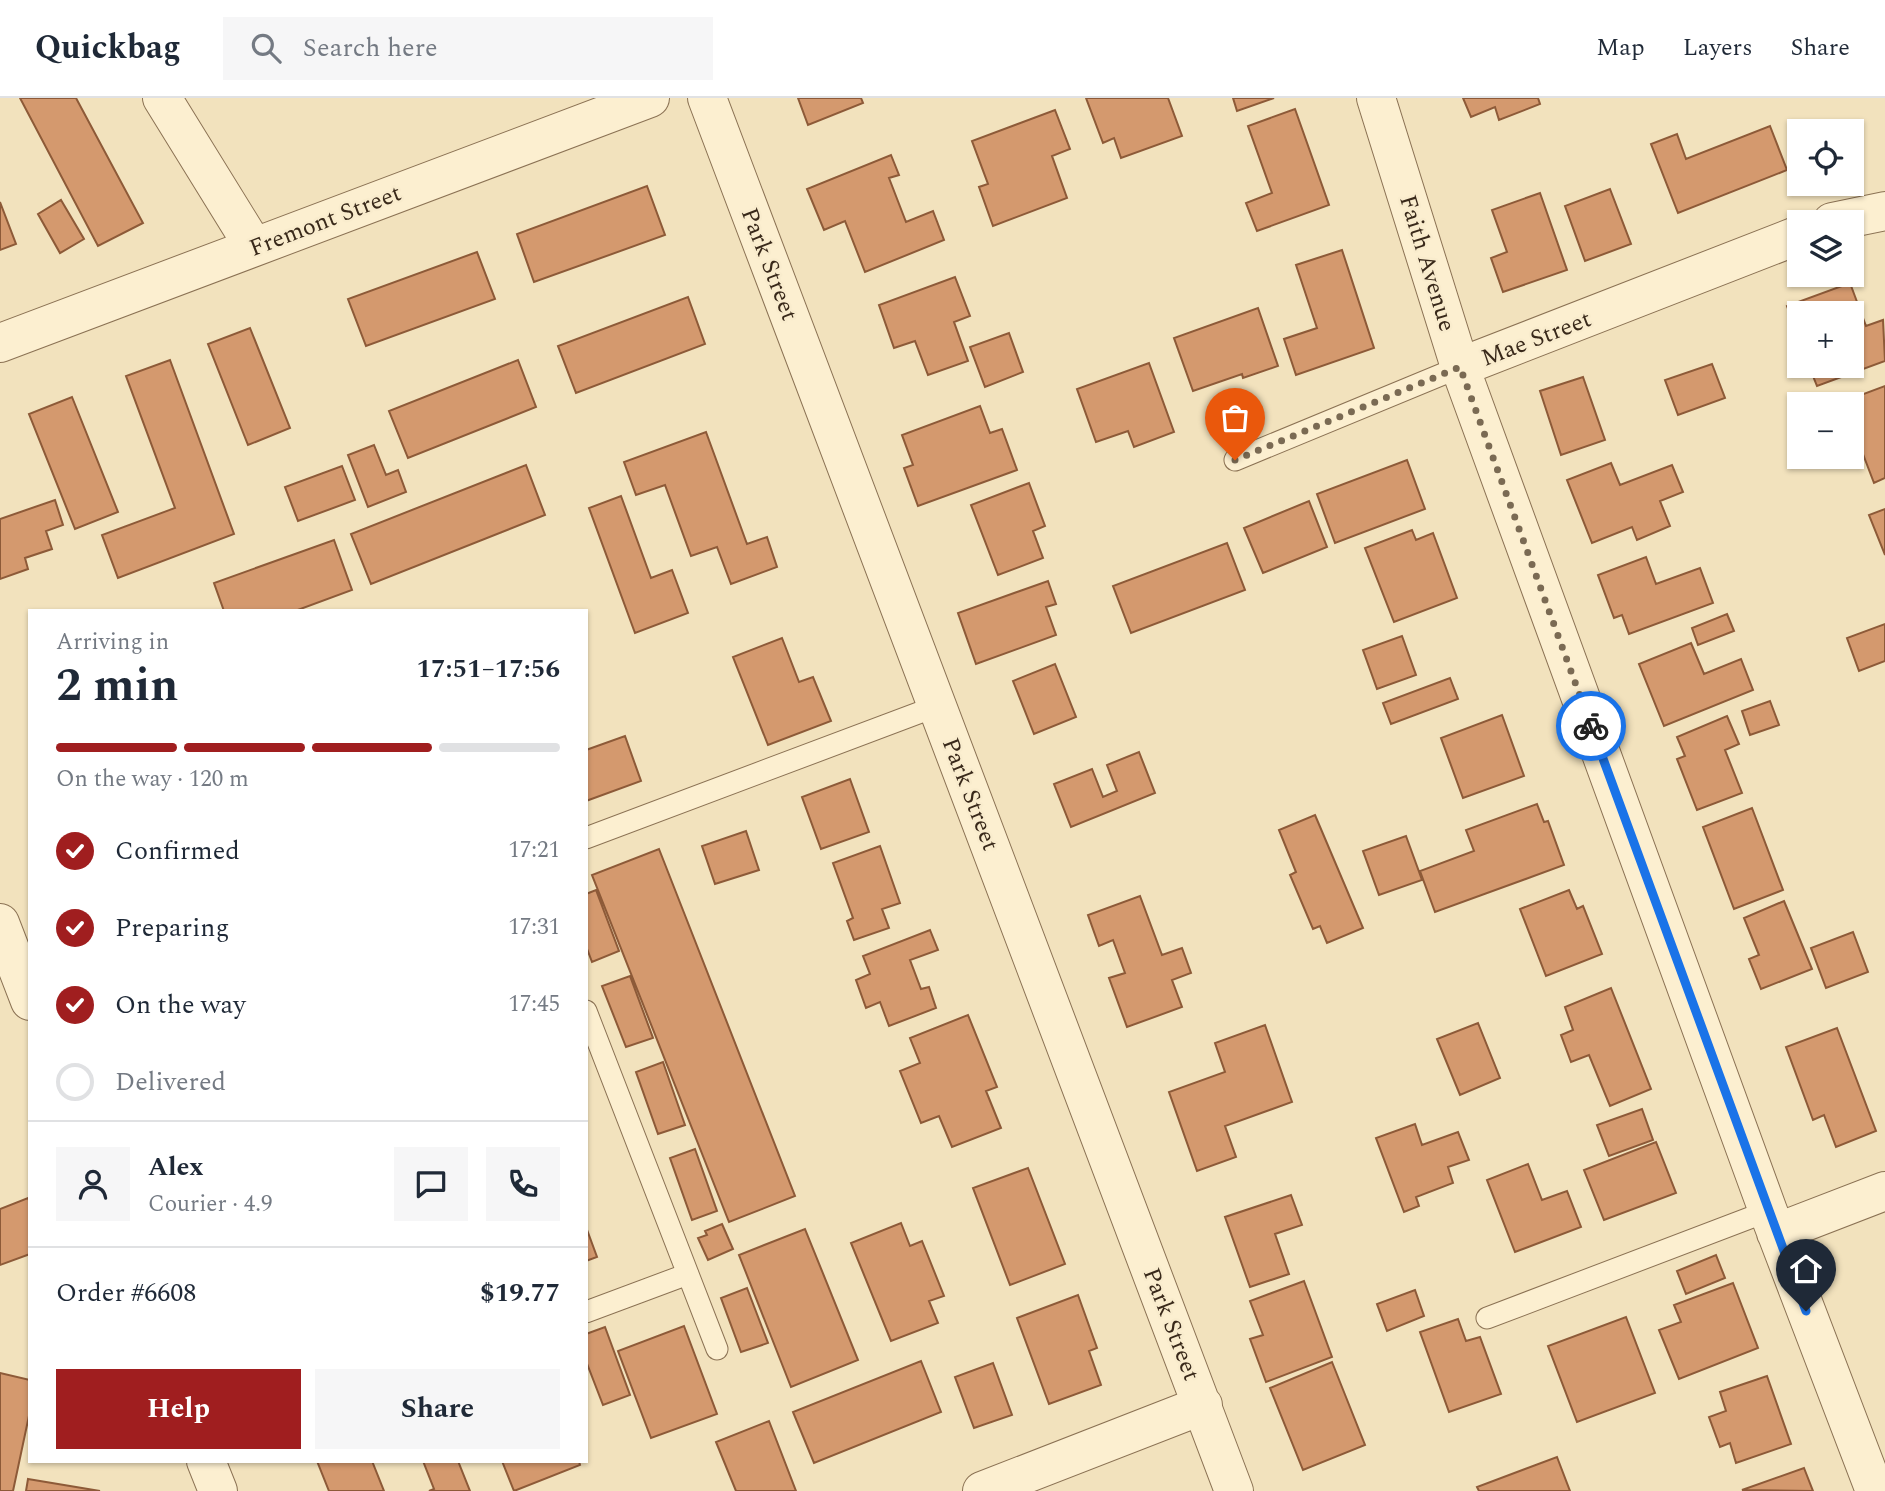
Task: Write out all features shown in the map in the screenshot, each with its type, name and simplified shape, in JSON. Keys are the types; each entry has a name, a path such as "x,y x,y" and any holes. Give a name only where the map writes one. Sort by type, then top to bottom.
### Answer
{"street":[{"path":"162,98 254,247"},
{"name":"Fremont Street","path":"0,343 650,98"},
{"name":"Park Street","path":"707,98 1234,1491"},
{"name":"Faith Avenue","path":"1376,98 1460,367 1772,1222 1875,1491"},
{"path":"1864,215 1885,211"},
{"name":"Mae Street","path":"1460,367 1787,240"},
{"path":"0,923 28,996"},
{"path":"1772,1222 1885,1192"},
{"path":"982,1491 1203,1405"},
{"path":"207,1463 218,1491"}],"lane":[{"name":"Mae Street","path":"1235,460 1460,367"},
{"path":"588,837 937,706"},
{"path":"588,1016 717,1349"},
{"path":"1487,1318 1772,1222"},
{"path":"588,1311 688,1273"}],"building":[{"path":"20,98 76,98 143,223 98,246"},
{"path":"798,98 861,98 863,103 808,125"},
{"path":"1086,98 1168,98 1182,136 1121,158 1114,138 1103,143"},
{"path":"1233,98 1274,98 1237,111"},
{"path":"1463,98 1538,98 1540,104 1499,120 1495,107 1471,117"},
{"path":"1295,109 1329,205 1257,231 1246,203 1272,193 1248,126"},
{"path":"1055,110 1070,149 1052,156 1067,198 993,226 979,187 988,184 972,141"},
{"path":"1770,126 1787,170 1678,213 1651,144 1677,134 1686,159"},
{"path":"891,155 899,175 889,178 906,222 933,211 944,240 865,272 845,221 824,230 807,189"},
{"path":"647,186 665,235 534,282 517,234"},
{"path":"1610,189 1631,244 1585,261 1565,206"},
{"path":"1540,193 1567,270 1503,292 1491,258 1507,252 1492,210"},
{"path":"61,200 84,239 60,253 38,214"},
{"path":"0,202 16,244 0,250"},
{"path":"1342,250 1374,348 1296,375 1284,339 1317,328 1296,265"},
{"path":"477,252 495,299 366,346 348,299"},
{"path":"955,277 970,316 954,322 968,361 928,375 915,341 894,348 879,305"},
{"path":"1839,287 1851,287 1857,301 1801,301"},
{"path":"688,297 705,344 576,393 558,346"},
{"path":"1258,308 1278,366 1243,378 1242,374 1193,391 1174,338"},
{"path":"1883,320 1885,361 1864,369 1864,321 1866,326"},
{"path":"250,328 290,428 248,445 208,344"},
{"path":"1009,333 1023,372 985,387 970,347"},
{"path":"170,360 234,534 118,578 102,535 175,508 126,376"},
{"path":"518,360 536,407 408,458 389,411"},
{"path":"1149,363 1174,432 1134,447 1128,431 1096,442 1077,389"},
{"path":"1712,364 1725,398 1678,415 1665,380"},
{"path":"1583,377 1605,440 1561,455 1540,391"},
{"path":"1814,378 1839,378 1817,386"},
{"path":"1885,386 1885,478 1874,483 1864,457 1864,394"},
{"path":"72,397 118,512 75,529 29,414"},
{"path":"980,406 990,433 1002,429 1017,470 918,506 904,468 913,465 902,435"},
{"path":"706,432 747,544 767,537 777,567 731,584 717,547 691,556 665,485 636,495 624,462"},
{"path":"374,445 386,475 398,470 406,492 368,507 348,455"},
{"path":"1407,460 1425,509 1335,543 1317,494"},
{"path":"1611,463 1620,485 1672,465 1683,492 1660,501 1670,526 1637,540 1632,527 1592,543 1567,480"},
{"path":"526,465 545,515 371,584 351,534"},
{"path":"342,466 355,500 298,521 285,487"},
{"path":"1029,483 1045,526 1033,531 1043,558 998,575 971,505"},
{"path":"621,496 651,578 672,570 688,613 635,633 589,508"},
{"path":"55,500 63,525 46,531 52,549 25,558 28,569 0,579 0,519"},
{"path":"1309,501 1327,547 1263,573 1244,528"},
{"path":"1885,509 1885,555 1869,515"},
{"path":"1412,530 1416,540 1433,533 1457,598 1394,622 1365,548"},
{"path":"334,540 352,590 300,609 223,609 214,583"},
{"path":"1227,543 1245,590 1131,633 1113,586"},
{"path":"1646,557 1656,584 1700,568 1713,603 1629,634 1622,615 1614,618 1598,575"},
{"path":"1048,581 1056,604 1046,607 1056,635 976,664 958,613"},
{"path":"1727,614 1734,631 1698,645 1692,628"},
{"path":"1885,624 1885,661 1859,671 1847,638"},
{"path":"1402,636 1416,675 1377,689 1363,650"},
{"path":"782,638 799,682 813,677 831,721 768,745 733,657"},
{"path":"1691,643 1704,674 1741,659 1753,690 1664,726 1639,664"},
{"path":"1055,664 1076,717 1034,734 1013,681"},
{"path":"1450,678 1458,699 1391,724 1383,703"},
{"path":"1770,701 1779,725 1750,735 1742,711"},
{"path":"1502,715 1524,776 1463,798 1441,738"},
{"path":"1727,716 1739,744 1725,750 1742,793 1697,810 1677,759 1685,756 1677,737"},
{"path":"625,736 641,781 588,800 588,749"},
{"path":"1139,752 1155,793 1071,827 1054,784 1092,769 1103,797 1117,791 1107,765"},
{"path":"850,779 869,832 821,849 802,797"},
{"path":"1537,804 1544,822 1548,821 1564,865 1435,912 1420,871 1474,851 1466,830"},
{"path":"1752,808 1783,890 1734,909 1703,827"},
{"path":"1315,815 1363,928 1327,943 1320,926 1313,929 1290,875 1296,872 1279,830"},
{"path":"746,831 759,870 715,884 702,846"},
{"path":"1406,836 1422,880 1379,895 1363,851"},
{"path":"880,846 900,903 882,909 889,928 854,940 847,921 853,918 833,863"},
{"path":"659,849 795,1196 729,1222 592,875"},
{"path":"596,890 619,951 592,962 588,951 588,893"},
{"path":"1569,890 1577,909 1583,906 1602,954 1546,976 1520,909"},
{"path":"1140,896 1162,955 1182,948 1191,973 1172,980 1182,1007 1127,1027 1109,978 1125,973 1113,940 1099,946 1088,915"},
{"path":"1784,901 1812,969 1761,989 1749,959 1759,955 1744,918"},
{"path":"930,930 938,950 910,960 921,989 929,987 936,1008 889,1026 880,1002 866,1008 856,980 870,974 863,956"},
{"path":"1853,932 1868,972 1826,988 1811,948"},
{"path":"630,976 653,1038 626,1047 602,986"},
{"path":"1611,988 1651,1089 1610,1106 1589,1055 1571,1062 1561,1035 1573,1030 1565,1007"},
{"path":"968,1015 997,1087 986,1091 1001,1128 952,1147 939,1116 921,1123 900,1071 920,1063 910,1038"},
{"path":"1478,1023 1500,1078 1460,1095 1437,1039"},
{"path":"1265,1025 1292,1102 1225,1126 1236,1157 1197,1171 1169,1092 1225,1072 1215,1043"},
{"path":"1837,1028 1876,1131 1836,1147 1824,1115 1813,1120 1786,1047"},
{"path":"663,1062 685,1125 658,1134 636,1072"},
{"path":"1642,1109 1653,1140 1609,1156 1597,1125"},
{"path":"1415,1124 1422,1145 1458,1132 1469,1160 1448,1167 1453,1183 1416,1197 1419,1206 1404,1212 1376,1138"},
{"path":"1656,1142 1676,1193 1604,1220 1584,1170"},
{"path":"695,1149 717,1211 692,1220 670,1158"},
{"path":"1528,1164 1542,1200 1567,1191 1581,1227 1515,1252 1487,1180"},
{"path":"1028,1168 1065,1264 1010,1285 973,1188"},
{"path":"1291,1195 1302,1225 1275,1234 1289,1274 1250,1287 1225,1217"},
{"path":"28,1198 28,1255 0,1265 0,1209"},
{"path":"901,1223 910,1246 922,1241 944,1296 929,1301 938,1323 891,1341 851,1243"},
{"path":"722,1224 733,1249 708,1260 698,1238 707,1235 705,1231"},
{"path":"805,1229 858,1360 791,1387 739,1255"},
{"path":"588,1232 597,1257 588,1260"},
{"path":"1716,1255 1725,1278 1686,1294 1677,1271"},
{"path":"1304,1281 1332,1357 1266,1382 1250,1339 1263,1335 1250,1301"},
{"path":"1733,1283 1758,1348 1679,1379 1659,1330 1681,1322 1674,1305"},
{"path":"747,1288 768,1343 741,1352 721,1298"},
{"path":"1415,1290 1424,1316 1387,1331 1377,1304"},
{"path":"1078,1295 1097,1348 1089,1351 1101,1385 1049,1404 1017,1318"},
{"path":"1626,1317 1655,1393 1577,1422 1548,1346"},
{"path":"1458,1319 1466,1341 1480,1337 1501,1394 1449,1412 1420,1332"},
{"path":"684,1326 717,1414 651,1438 618,1351"},
{"path":"605,1327 630,1395 603,1405 588,1366 588,1333"},
{"path":"921,1361 941,1412 814,1463 793,1412"},
{"path":"1332,1362 1365,1445 1303,1470 1270,1388"},
{"path":"993,1363 1012,1415 974,1428 955,1377"},
{"path":"0,1373 28,1380 28,1420 13,1491 0,1491"},
{"path":"1767,1376 1791,1444 1736,1463 1730,1443 1720,1447 1709,1417 1726,1411 1720,1392"},
{"path":"769,1421 796,1491 736,1491 716,1442"},
{"path":"1557,1457 1570,1491 1479,1491 1477,1487"},
{"path":"318,1463 373,1463 384,1491 329,1491"},
{"path":"424,1463 459,1463 470,1491 429,1491 434,1489"},
{"path":"503,1463 580,1463 580,1465 514,1491"},
{"path":"1804,1468 1813,1491 1742,1490"},
{"path":"28,1479 100,1491 26,1491"}],"way so far":[{"path":"1235,460 1460,367 1591,726"}],"route":[{"path":"1591,726 1806,1311"}]}
